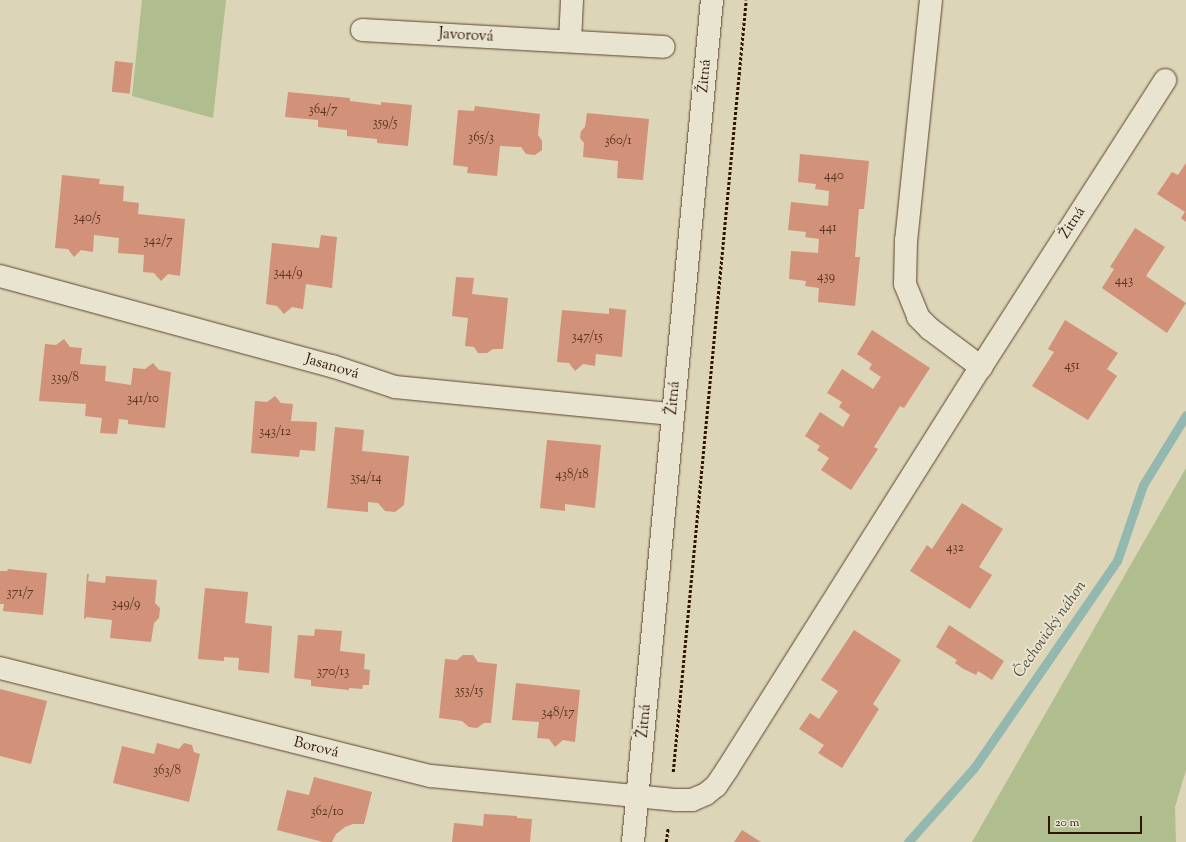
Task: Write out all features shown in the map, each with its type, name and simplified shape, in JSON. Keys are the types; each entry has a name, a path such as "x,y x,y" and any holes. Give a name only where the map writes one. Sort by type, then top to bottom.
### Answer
{"street":[{"path":"570,41 572,0"},
{"name":"Žitná","path":"633,842 712,0"},
{"path":"931,0 906,240 905,284 911,303 918,317 930,329 980,367"},
{"name":"Javorová","path":"362,30 664,46"},
{"name":"Žitná","path":"638,797 670,800 692,800 706,794 716,786 980,367 1164,80"},
{"name":"Jasanová","path":"0,276 332,366 395,387 672,414"},
{"name":"Borová","path":"0,668 431,776 638,797"}],"path":[{"path":"666,842 746,0"}],"green space":[{"path":"142,0 226,0 213,118 132,96"},
{"path":"1186,468 1186,770 1175,807 1176,842 972,842"}],"building":[{"path":"115,61 133,63 130,94 112,92"},
{"path":"288,92 350,98 350,101 381,105 381,102 412,105 408,146 377,143 377,139 347,136 347,130 318,127 318,120 285,117"},
{"path":"475,106 540,114 538,135 542,141 542,150 535,155 526,154 521,147 500,146 497,176 467,173 468,167 453,165 458,110 474,111"},
{"path":"587,113 649,119 643,180 617,178 618,161 583,157 584,143 580,138 581,131 585,127"},
{"path":"800,154 869,161 864,209 859,209 855,257 860,257 855,306 818,302 819,288 805,286 806,281 789,279 791,251 818,253 819,239 805,237 806,232 788,230 791,202 828,206 829,191 815,189 816,184 798,182"},
{"path":"1186,163 1186,222 1181,218 1185,212 1157,194 1172,172 1178,175"},
{"path":"62,175 100,179 99,184 124,186 123,201 139,203 138,214 185,219 180,276 168,274 161,281 154,273 143,272 144,255 118,253 119,238 94,235 93,252 81,250 74,257 68,249 55,248"},
{"path":"1135,228 1165,247 1146,276 1186,303 1167,333 1102,288 1114,269 1110,267"},
{"path":"321,235 337,237 332,288 306,284 303,309 292,307 284,314 277,306 266,304 272,243 319,248"},
{"path":"456,277 474,278 472,294 508,298 503,349 493,349 487,353 478,353 474,347 465,346 468,318 452,316"},
{"path":"609,308 626,310 622,357 596,354 595,366 583,364 575,371 569,363 557,362 562,310 609,314"},
{"path":"1065,320 1118,353 1107,369 1117,376 1088,420 1032,386 1054,352 1048,349"},
{"path":"872,330 930,368 904,408 900,406 874,447 878,449 851,490 821,470 829,458 817,450 820,446 805,436 820,412 843,427 850,415 839,407 842,402 827,393 842,369 873,389 881,377 869,369 872,364 857,354"},
{"path":"64,339 70,347 82,348 80,364 106,366 105,381 131,385 133,368 145,369 153,363 159,370 171,372 165,428 128,424 128,420 119,419 117,434 100,433 102,418 85,416 86,404 39,401 45,344 56,345"},
{"path":"275,396 281,403 293,404 291,421 317,422 315,451 300,450 299,457 251,453 255,401 267,402"},
{"path":"335,427 364,430 362,451 409,456 404,505 395,512 385,511 378,503 368,502 368,512 327,508"},
{"path":"547,440 601,445 595,508 565,504 565,511 540,508"},
{"path":"962,503 1003,529 979,567 992,575 970,609 910,571 927,545 932,549"},
{"path":"8,569 47,573 43,615 3,611 4,604 0,604 0,571 7,571"},
{"path":"87,574 89,574 88,581 105,583 106,576 157,580 155,603 160,608 159,618 154,623 151,642 110,638 112,620 84,618"},
{"path":"205,588 248,592 245,623 272,626 269,673 238,670 239,658 224,657 224,661 198,659"},
{"path":"949,625 1004,661 992,680 978,671 976,675 962,668 955,663 957,660 936,647"},
{"path":"315,629 342,631 340,651 365,654 364,669 370,670 369,685 363,685 362,689 349,688 349,690 311,686 311,680 294,678 298,635 314,636"},
{"path":"854,630 901,660 873,704 879,709 842,768 818,753 824,745 799,729 810,713 819,719 838,691 821,680"},
{"path":"463,655 473,655 478,662 497,664 491,723 484,723 477,728 469,727 462,721 439,718 445,659 457,660"},
{"path":"516,683 580,690 575,742 563,740 555,747 549,739 537,738 539,722 512,720"},
{"path":"0,689 47,701 31,764 0,756"},
{"path":"157,743 179,749 184,743 192,745 194,752 200,754 189,802 113,783 122,746 154,754"},
{"path":"314,777 372,792 364,824 353,824 345,827 336,834 332,842 323,842 277,830 287,790 309,795"},
{"path":"484,814 517,816 517,818 532,819 530,842 452,842 454,823 483,826"},
{"path":"742,830 761,842 734,842"}],"waterway":[{"name":"Čechovický náhon","path":"908,842 974,768 1117,561 1143,485 1186,415"}]}
